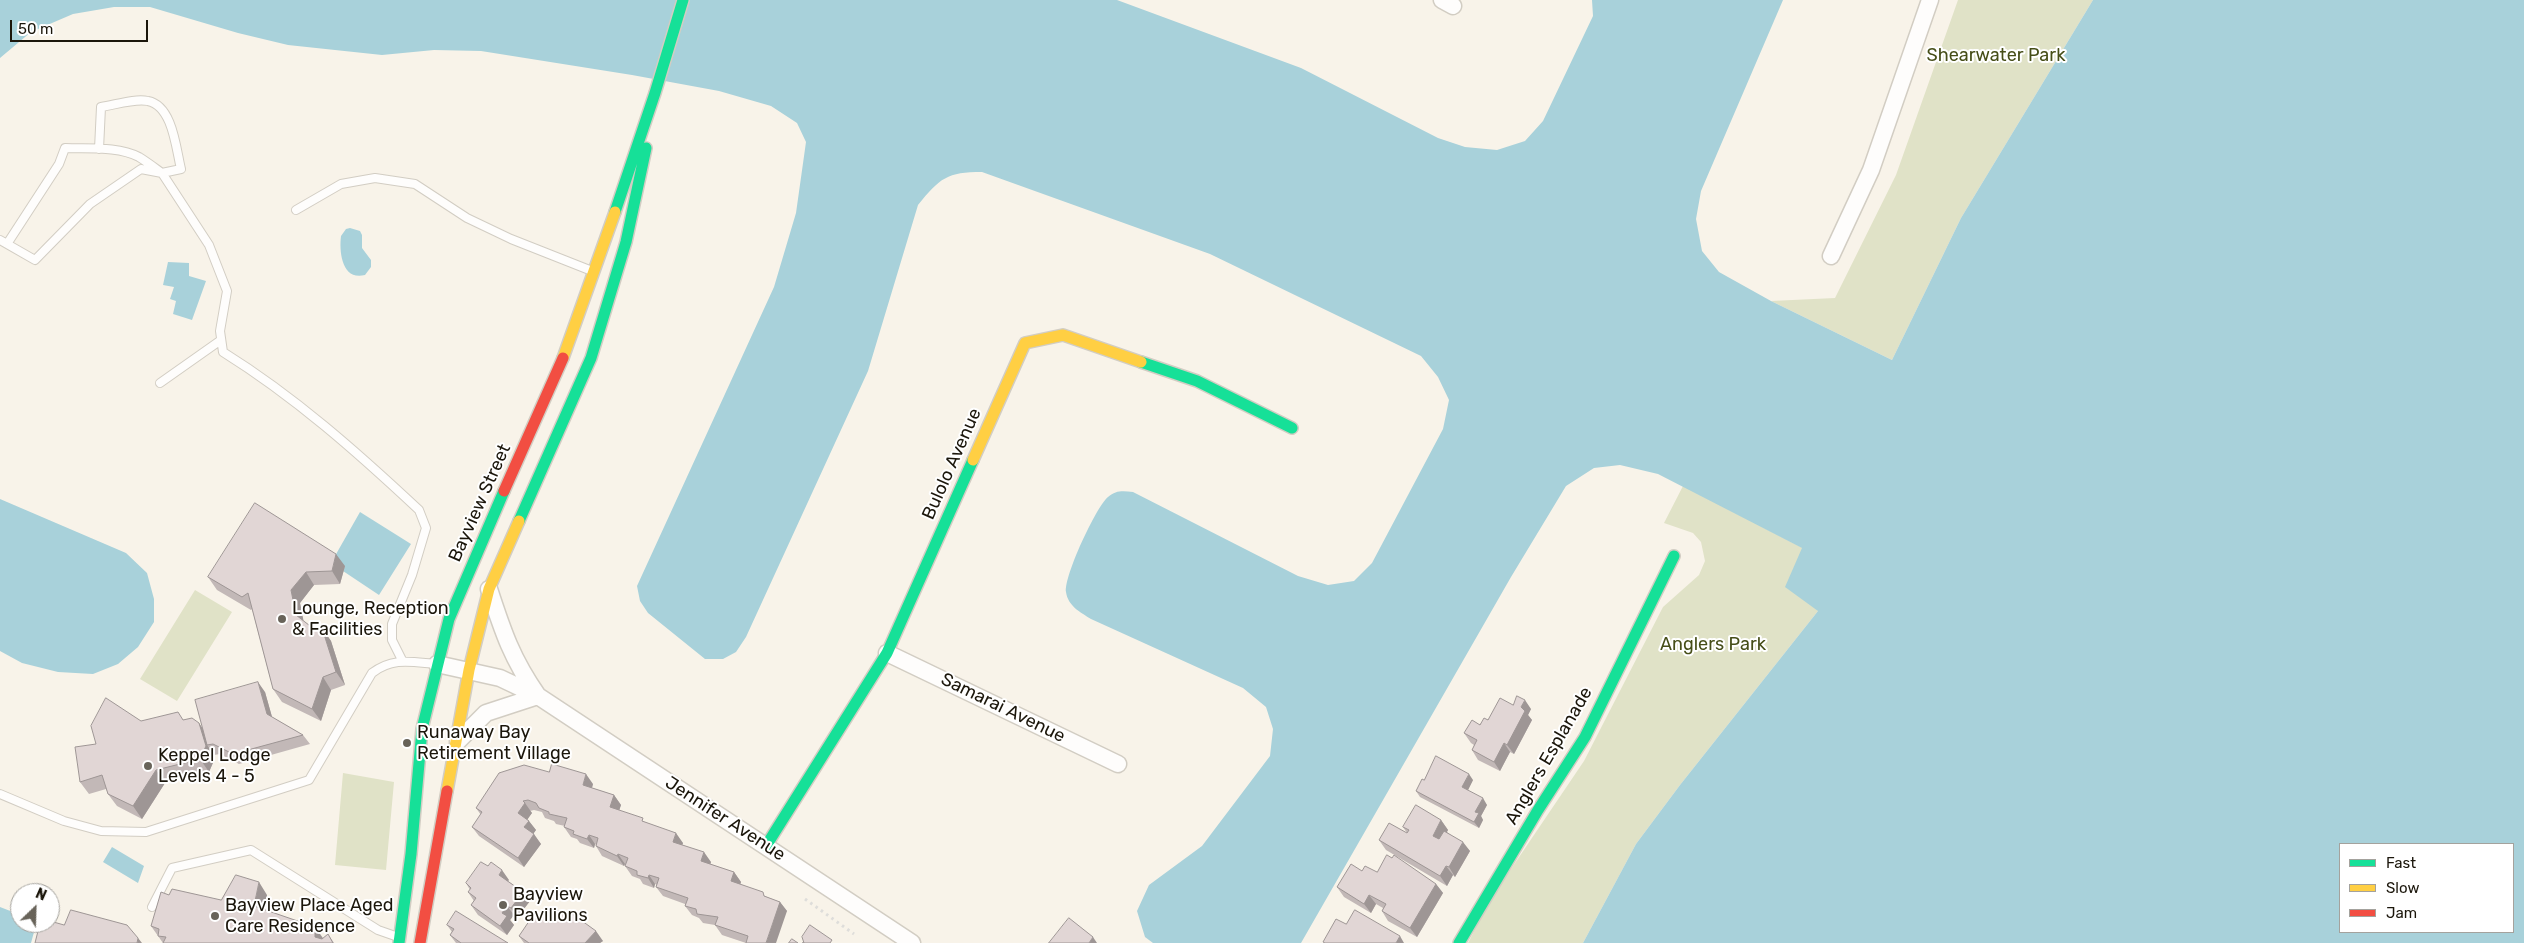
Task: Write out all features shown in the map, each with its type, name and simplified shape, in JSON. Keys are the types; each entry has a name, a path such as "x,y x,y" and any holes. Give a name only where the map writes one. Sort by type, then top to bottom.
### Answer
{"main road":[{"name":"Bayview Street","path":"410,941 415,816 422,729 436,664 449,618 555,381 655,93 684,0"},
{"name":"Bayview Street","path":"410,941 442,818 458,741 469,670 489,590 591,358 616,278 641,178 655,93"},
{"name":"Bulolo Avenue","path":"766,846 887,653 1025,343 1063,335 1196,381 1292,428"},
{"name":"Anglers Esplanade","path":"1459,943 1538,810 1585,737 1674,556"},
{"path":"415,816 428,822 442,818"}],"street":[{"path":"1831,256 1871,170 1930,0"},
{"path":"594,272 616,278"},
{"name":"Jennifer Avenue","path":"489,590 504,636 518,667 538,696"},
{"name":"Samarai Avenue","path":"887,653 1118,764"},
{"name":"Jennifer Avenue","path":"436,664 500,678 538,696 912,943"},
{"path":"458,741 486,713 538,696"}],"lane":[{"path":"99,149 101,107 146,100 154,103 162,110 167,120 181,169 162,173 141,169 90,204 35,260 4,242 59,164 65,148 114,150 138,157 162,173 209,245 227,291 220,332 223,352 318,418 419,510 426,528 412,575 392,624 392,640 402,660"},
{"path":"296,210 341,184 375,178 415,184 466,218 511,239 594,272"},
{"path":"160,383 222,340"},
{"path":"0,794 64,821 101,831 146,832 309,780 372,673 389,663 402,660 436,664"},
{"path":"152,907 172,868 251,850 378,930 410,941"}],"path":[{"path":"805,899 854,934"}],"green space":[{"name":"Shearwater Park","path":"1958,0 2093,0 1961,218 1892,360 1771,301 1835,298 1896,175"},
{"name":"Anglers Park","path":"1683,486 1803,548 1818,611 1680,785 1636,844 1583,943 1468,943 1490,900 1584,761 1663,607 1699,575 1705,561 1701,542 1693,533 1664,523"},
{"path":"195,590 232,612 177,701 140,679"},
{"path":"343,773 394,782 386,870 335,865"}],"water":[{"path":"0,0 1117,0 1301,68 1438,138 1465,147 1497,150 1525,141 1543,121 1593,16 1592,0 1783,0 1701,191 1696,219 1702,251 1719,272 1771,301 1892,360 1961,218 2093,0 2524,0 2524,943 1583,943 1636,844 1680,785 1818,611 1785,587 1802,548 1658,474 1620,465 1594,468 1566,486 1511,577 1301,943 1153,943 1145,937 1137,911 1149,885 1202,846 1270,756 1273,729 1266,707 1243,688 1091,619 1075,608 1069,601 1066,592 1070,572 1082,542 1096,514 1108,497 1117,492 1133,492 1298,576 1328,585 1354,581 1372,563 1443,429 1449,400 1438,377 1421,356 1210,254 982,172 952,175 932,188 918,205 868,371 746,637 736,652 723,659 705,659 648,613 640,601 637,586 774,287 796,213 806,142 797,123 771,106 719,91 632,75 481,51 434,50 382,55 288,45 238,33 150,7 114,7 73,14 31,32 0,58"},
{"path":"350,228 360,231 362,235 362,248 371,260 371,267 365,275 357,276 351,274 344,264 341,236 346,229"},
{"path":"168,262 189,263 189,276 206,281 192,320 173,314 176,301 170,299 174,287 163,285"},
{"path":"0,499 126,553 147,573 154,599 154,622 138,647 118,664 93,674 58,672 22,663 0,651"},
{"path":"360,512 411,544 379,595 331,563"},
{"path":"112,847 144,866 138,883 103,862"},
{"path":"0,907 10,911 10,933 34,933 31,943 0,943"}],"building":[{"name":"Lounge, Reception & Facilities","path":"255,503 336,554 332,571 306,572 291,590 296,615 314,629 322,628 336,672 323,677 312,709 273,689 248,593 242,597 208,577"},
{"path":"258,682 267,714 303,735 233,754 213,744 207,745 195,700"},
{"path":"1517,696 1525,700 1521,707 1525,711 1507,745 1504,743 1494,762 1472,750 1477,740 1464,733 1472,720 1480,725 1484,718 1488,720 1500,698 1513,705"},
{"name":"Keppel Lodge Levels 4 - 5","path":"106,698 141,721 178,712 183,720 192,718 199,723 206,746 200,759 156,770 133,806 108,794 102,775 80,782 75,747 96,744 91,726"},
{"path":"1436,756 1469,774 1462,787 1483,798 1475,812 1479,813 1474,822 1416,791"},
{"path":"552,764 586,774 583,785 614,795 610,807 643,818 642,821 676,833 673,842 704,852 701,861 734,872 731,881 763,892 764,896 780,902 766,943 746,943 748,936 715,925 718,917 697,914 696,909 685,906 688,898 656,887 659,878 649,875 648,878 637,875 637,871 625,866 628,858 618,854 617,856 596,846 598,838 589,835 587,839 573,834 574,831 564,827 567,818 549,814 549,812 539,808 536,803 528,800 523,801 525,803 518,813 529,821 524,827 534,834 518,858 472,827 482,812 476,808 499,773 524,765 549,772"},
{"path":"1416,805 1441,820 1433,836 1439,839 1444,831 1463,842 1449,867 1446,866 1440,876 1379,840 1389,823 1407,833 1409,830 1403,827"},
{"path":"1387,855 1392,858 1394,855 1436,884 1410,928 1382,911 1386,904 1369,895 1364,904 1337,887 1351,864 1362,871 1365,866 1377,872"},
{"name":"Bayview Pavilions","path":"481,862 488,866 491,862 502,870 499,875 523,892 511,908 507,906 502,913 507,916 500,926 471,905 476,898 468,892 471,888 466,883"},
{"name":"Bayview Place Aged Care Residence","path":"236,875 259,882 254,906 315,927 315,937 322,939 328,934 333,943 163,943 166,937 158,936 159,929 151,926 161,892 169,895 172,889 221,900"},
{"path":"545,908 552,913 556,909 566,916 571,913 596,931 585,943 529,943 519,936 536,911 540,915"},
{"path":"71,910 127,925 138,938 137,943 35,943 38,933 60,933 60,924 64,925"},
{"path":"1355,910 1400,936 1396,943 1323,942 1336,919 1346,924"},
{"path":"456,911 508,943 461,943 450,935 454,929 447,925"},
{"path":"1069,918 1093,937 1089,943 1049,943"},
{"path":"810,925 832,940 830,943 804,943 802,937"},
{"path":"792,939 798,943 789,943"}],"traffic: fast":[{"path":"615,212 655,93 683,0"},
{"path":"519,521 591,358 626,242 646,148"},
{"path":"1141,362 1197,381 1292,428"},
{"path":"766,846 887,653 973,460"},
{"path":"399,943 411,854 422,729 449,619 504,491"},
{"path":"1459,943 1538,810 1585,737 1674,556"}],"traffic: slow":[{"path":"563,358 615,212"},
{"path":"973,460 1025,343 1063,335 1141,362"},
{"path":"447,791 469,670 489,589 519,521"}],"traffic: jam":[{"path":"504,491 563,358"},
{"path":"420,943 447,791"}],"place":[{"name":"Lounge, Reception & Facilities","path":"282,619"},
{"name":"Runaway Bay Retirement Village","path":"407,743"},
{"name":"Keppel Lodge Levels 4 - 5","path":"148,766"},
{"name":"Bayview Pavilions","path":"503,905"},
{"name":"Bayview Place Aged Care Residence","path":"215,916"}]}
